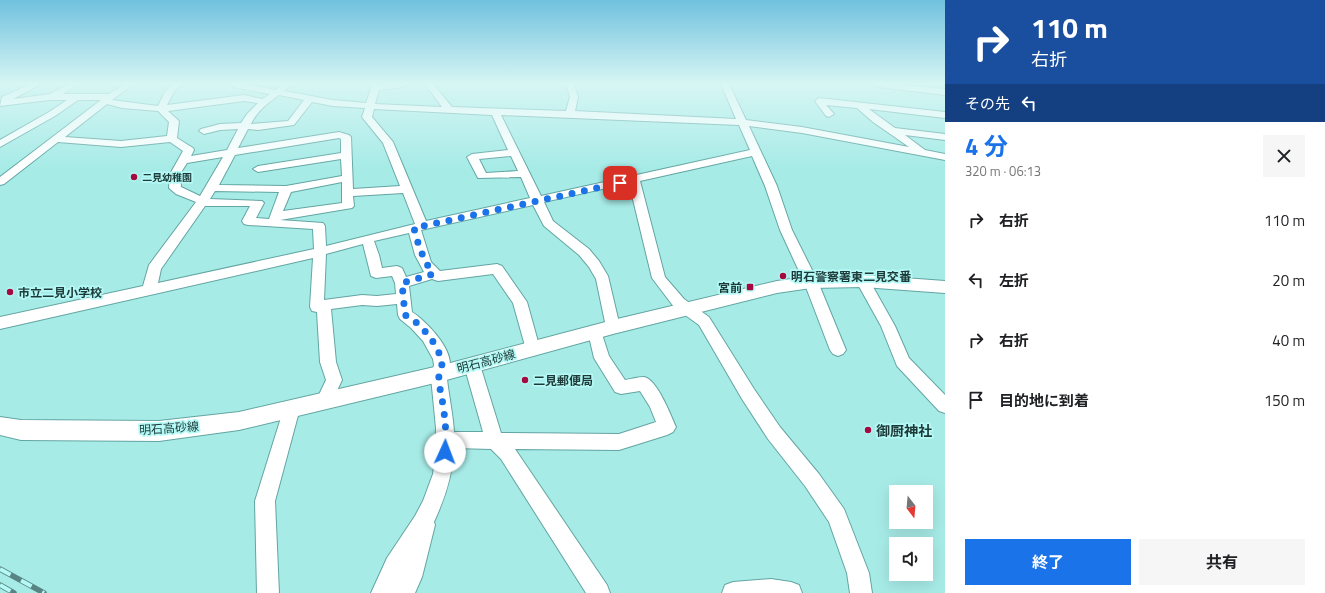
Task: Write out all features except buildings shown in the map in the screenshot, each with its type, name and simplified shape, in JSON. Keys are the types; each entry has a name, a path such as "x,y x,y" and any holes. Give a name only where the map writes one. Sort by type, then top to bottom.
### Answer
{"main road":[{"name":"明石高砂線","path":"0,426 21,430 159,431 239,421 439,374 613,327 777,286 811,282 863,281 945,287"}],"street":[{"path":"0,144 55,112"},
{"path":"1,179 90,112"},
{"path":"164,112 174,121 172,139"},
{"path":"149,291 154,268 212,188 244,126 254,112"},
{"path":"204,131 220,127 258,127 291,123 300,112"},
{"path":"368,112 367,117 388,142 407,189 418,227 422,254 433,274 438,276 497,269 520,302 532,349"},
{"path":"487,112 742,122 802,130 945,157"},
{"path":"495,112 536,201 548,223 584,252 603,279 613,327"},
{"path":"737,112 754,152 771,186 786,230 811,282 838,350"},
{"path":"867,112 922,152"},
{"path":"914,112 945,115"},
{"path":"893,131 945,137"},
{"path":"54,139 121,144 172,139 189,150 175,174 175,188 180,192 209,203 258,203 248,221 275,219 348,206 346,137 339,135 184,160"},
{"path":"251,188 267,147"},
{"path":"0,323 149,291 320,252 367,238 754,152"},
{"path":"514,153 472,157 482,176 524,174"},
{"path":"258,169 346,155"},
{"path":"212,188 286,189 347,178"},
{"path":"634,179 659,278 679,303 704,321 748,394 774,433 812,480 837,516 858,573 861,593"},
{"path":"275,219 286,189"},
{"path":"347,193 407,189"},
{"path":"275,219 319,226 320,252 317,307 362,300 377,301 403,290 433,274"},
{"path":"367,238 373,255 376,272 397,271 403,290 405,315 411,318 428,335 438,353 442,365 439,374 446,440 442,476 430,509 411,577 404,593"},
{"path":"863,281 888,326 903,362 945,406"},
{"path":"324,305 328,362 334,380 324,401"},
{"path":"446,440 619,442 667,427 657,404 644,384 621,387 602,358 595,332"},
{"path":"472,365 494,440 507,453 599,593"},
{"path":"268,593 265,502 292,408"},
{"path":"382,593 394,565 430,509"},
{"path":"733,593 771,590 791,593"}],"railway":[{"path":"0,569 44,593"},
{"path":"0,585 14,593"}],"place":[{"name":"二見幼稚園","path":"134,177"},
{"name":"明石警察署東二見交番","path":"783,276"},
{"name":"宮前","path":"750,287"},
{"name":"市立二見小学校","path":"10,292"},
{"name":"二見郵便局","path":"525,380"},
{"name":"御厨神社","path":"868,430"}],"route":[{"path":"445,452 446,440 444,412 439,374 442,365 438,353 428,335 411,318 405,315 402,283 433,274 424,261 414,228 620,183"}]}
